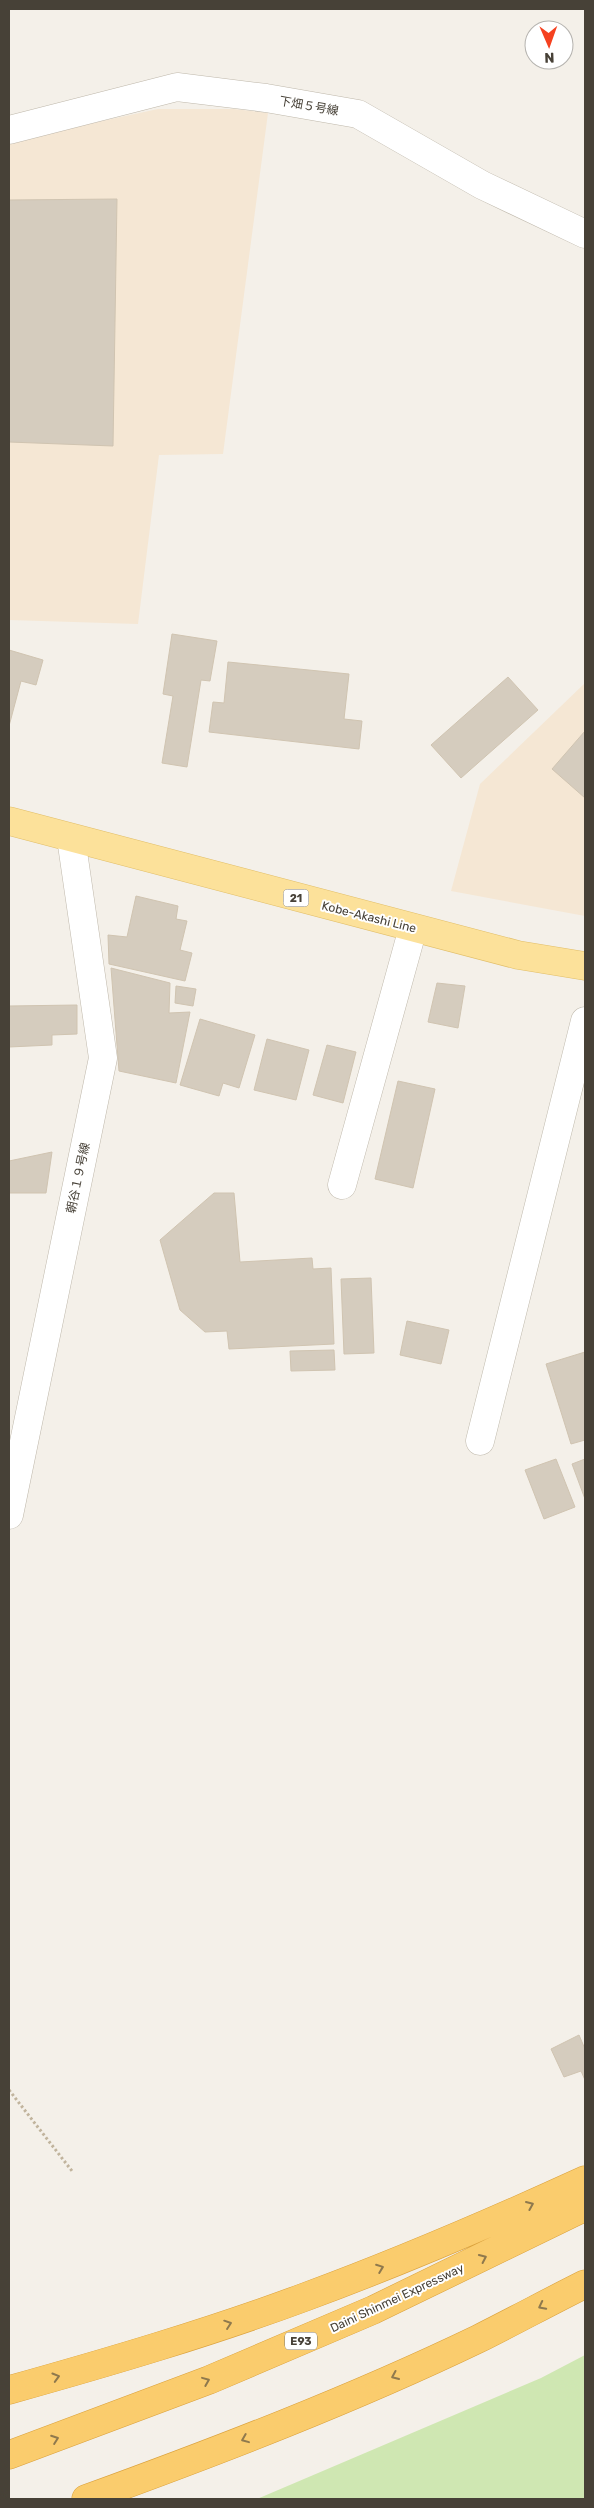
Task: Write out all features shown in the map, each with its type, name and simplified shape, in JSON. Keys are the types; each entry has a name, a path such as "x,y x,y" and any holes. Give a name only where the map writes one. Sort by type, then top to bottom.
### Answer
{"highway":[{"path":"9,2390 194,2336 305,2297 420,2252 585,2180"},
{"name":"Daini Shinmei Expressway","path":"9,2456 210,2380 373,2310 585,2207"},
{"path":"86,2499 184,2464 332,2404 476,2339 585,2284"}],"main road":[{"name":"Kobe-Akashi Line","path":"9,821 518,955 585,966"}],"street":[{"name":"下畑５号線","path":"9,130 177,87 266,98 358,114 482,185 585,234"},
{"name":"朝谷１９号線","path":"9,1515 103,1058 71,838"},
{"path":"342,1185 413,928"},
{"path":"480,1441 585,1021"}],"path":[{"path":"9,2090 72,2171"}],"shaded area":[{"path":"158,109 234,109 268,113 223,454 159,455 138,624 9,620 9,141"},
{"path":"585,683 585,916 451,891 480,784"}],"green space":[{"path":"585,2355 585,2499 257,2499 541,2378"}],"building":[{"path":"117,199 113,446 9,442 9,200"},
{"path":"172,634 217,641 210,681 201,680 187,767 162,763 173,696 163,694"},
{"path":"9,650 43,660 36,685 21,681 9,726"},
{"path":"228,662 349,674 344,719 362,721 359,749 209,732 213,702 224,703"},
{"path":"508,677 538,710 461,778 431,745"},
{"path":"585,731 585,798 552,769"},
{"path":"136,896 178,906 176,919 187,921 180,950 192,953 185,981 109,964 108,935 127,937"},
{"path":"111,968 170,983 169,1013 190,1012 176,1083 119,1071"},
{"path":"437,983 465,986 458,1028 428,1022"},
{"path":"176,986 196,989 193,1006 175,1003"},
{"path":"77,1005 77,1034 52,1035 52,1045 9,1047 9,1006"},
{"path":"200,1019 255,1035 239,1088 223,1083 219,1096 180,1085"},
{"path":"267,1039 309,1050 296,1100 254,1090"},
{"path":"327,1045 356,1052 343,1103 313,1095"},
{"path":"398,1081 435,1089 413,1188 375,1179"},
{"path":"52,1152 46,1193 9,1193 9,1161"},
{"path":"214,1193 234,1193 240,1262 312,1258 313,1269 331,1268 334,1344 229,1349 227,1331 205,1332 180,1310 160,1240"},
{"path":"371,1278 374,1353 344,1354 341,1279"},
{"path":"407,1321 449,1330 441,1364 400,1355"},
{"path":"334,1350 335,1370 291,1371 290,1351"},
{"path":"585,1352 585,1440 571,1444 546,1364"},
{"path":"556,1459 575,1507 544,1519 525,1470"},
{"path":"585,1459 585,1499 572,1464"},
{"path":"579,2035 585,2049 585,2080 581,2071 564,2077 551,2049"}]}
